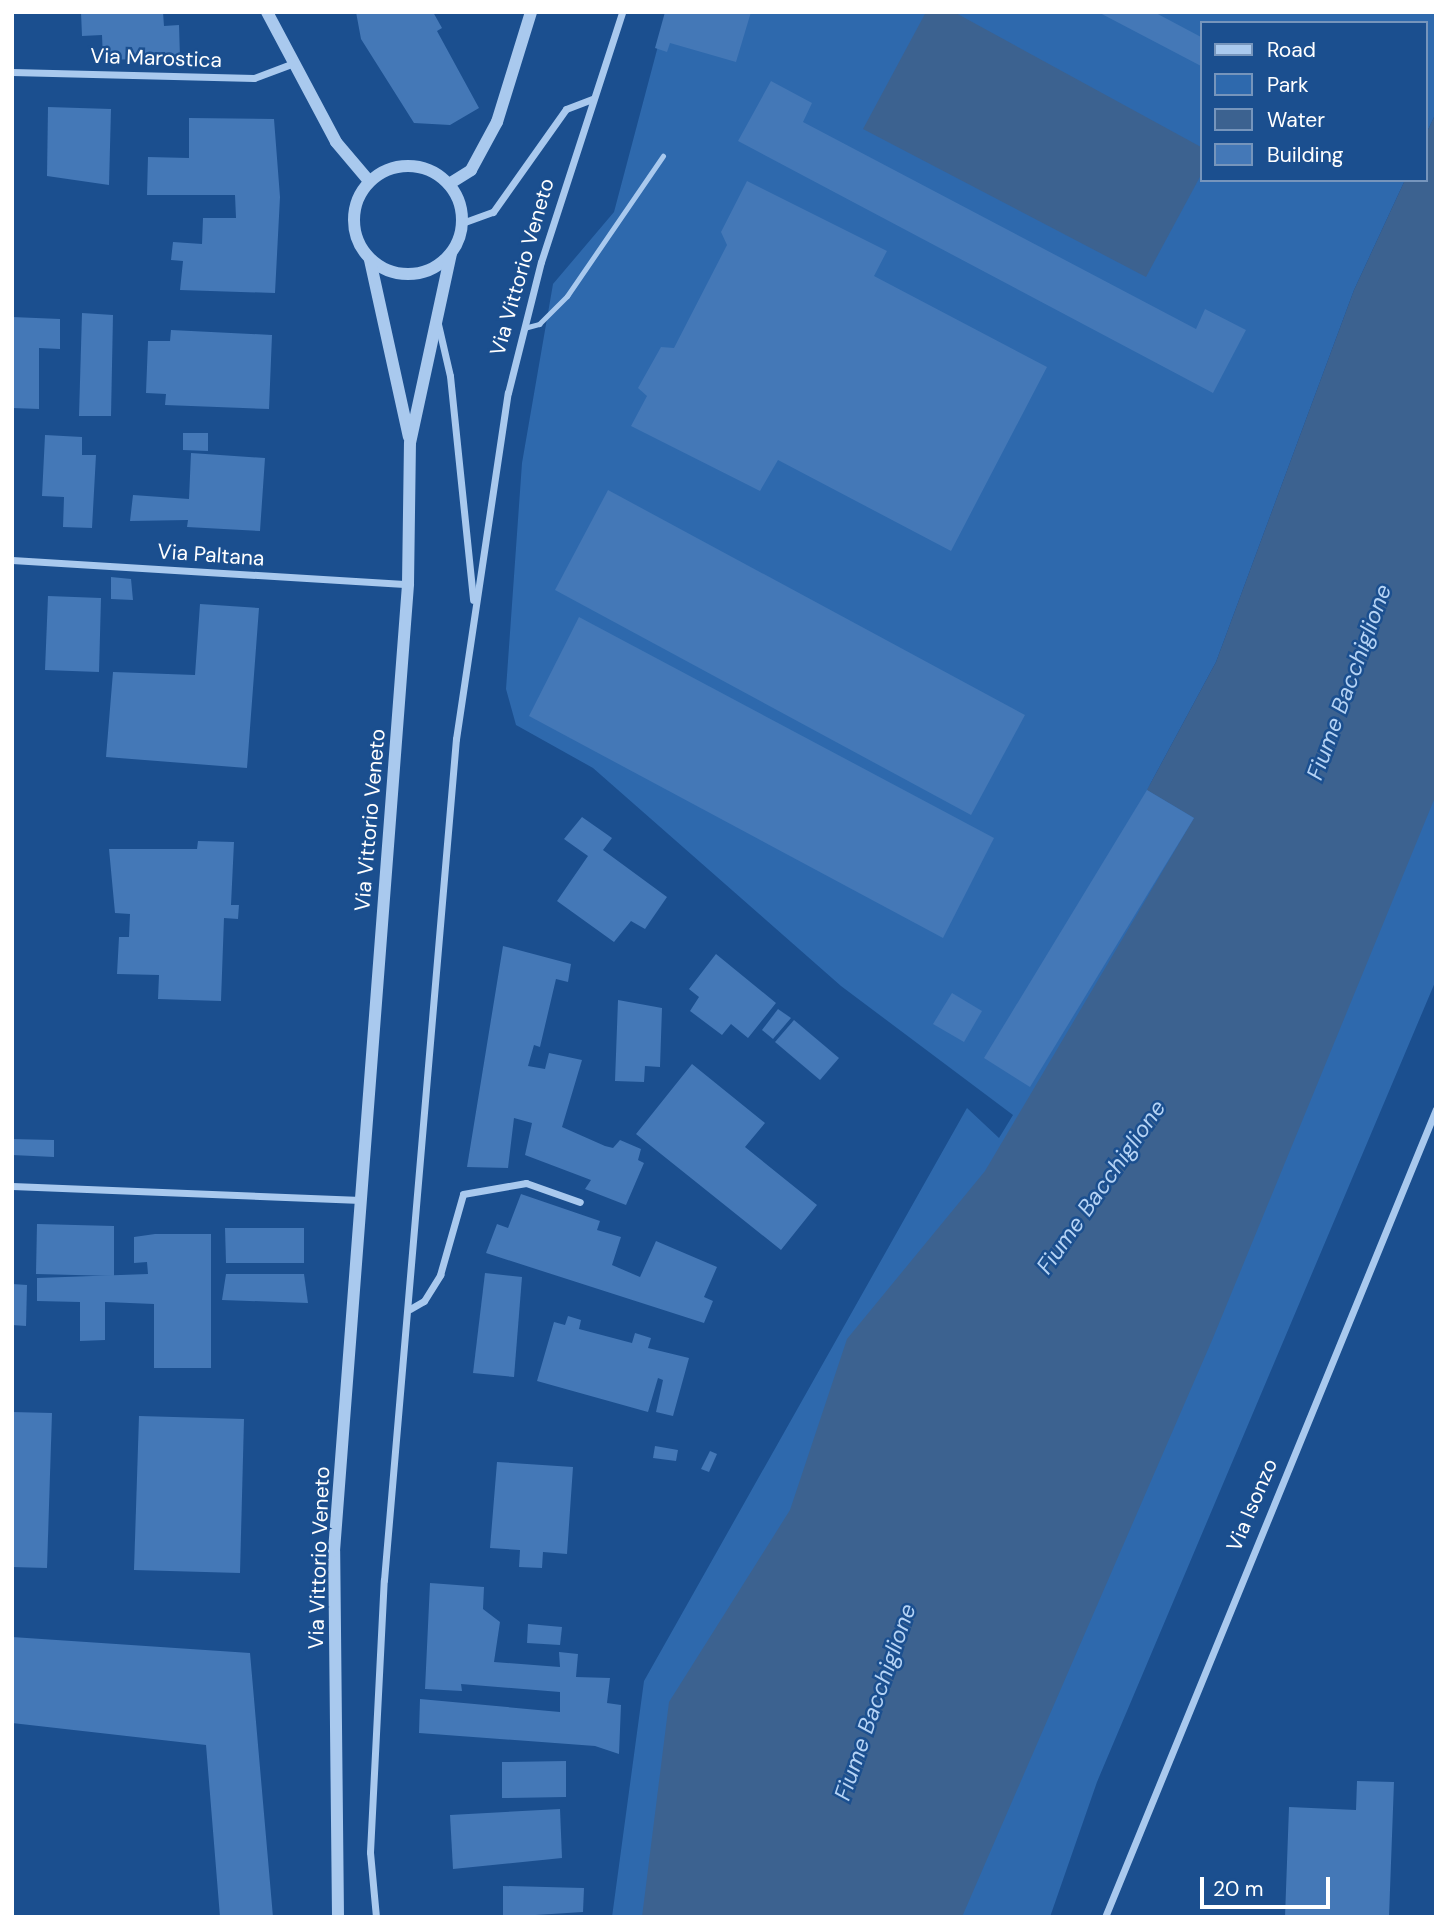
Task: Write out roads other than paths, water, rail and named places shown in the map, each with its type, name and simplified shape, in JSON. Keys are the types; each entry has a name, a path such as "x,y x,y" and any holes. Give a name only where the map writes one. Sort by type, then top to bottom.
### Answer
{"street":[{"path":"267,12 336,142 369,181"},
{"path":"449,184 471,170 497,122 531,12"},
{"name":"Via Vittorio Veneto","path":"376,1917 370,1852 384,1580 410,1309 456,738 474,614 524,328 592,99 622,12"},
{"name":"Via Marostica","path":"12,72 254,78 294,63"},
{"path":"462,223 493,212 566,109 592,99"},
{"path":"418,166 449,184 462,223 451,254 429,270 402,275 370,260 353,222 369,181 384,171 418,166"},
{"name":"Via Vittorio Veneto","path":"338,1917 334,1551 408,584 410,443 451,254"},
{"name":"Via Vittorio Veneto","path":"370,260 410,443"},
{"name":"Via Vittorio Veneto","path":"436,314 450,376 474,614"},
{"name":"Via Paltana","path":"12,560 408,584"},
{"name":"Via Isonzo","path":"1105,1917 1436,1109"},
{"path":"410,1309 424,1301 440,1275 463,1194 526,1183 580,1202"},
{"path":"12,1186 361,1200"}],"lane":[{"path":"524,328 539,324 567,296 663,156"}],"water":[{"path":"926,12 954,12 1200,146 1200,177 1146,277 863,129"},
{"name":"Fiume Bacchiglione","path":"1436,113 1436,795 1213,1338 962,1917 642,1917 669,1702 790,1510 847,1339 985,1171 1194,818 1147,790 1216,662 1354,290 1404,182 1427,182 1427,132"}]}
